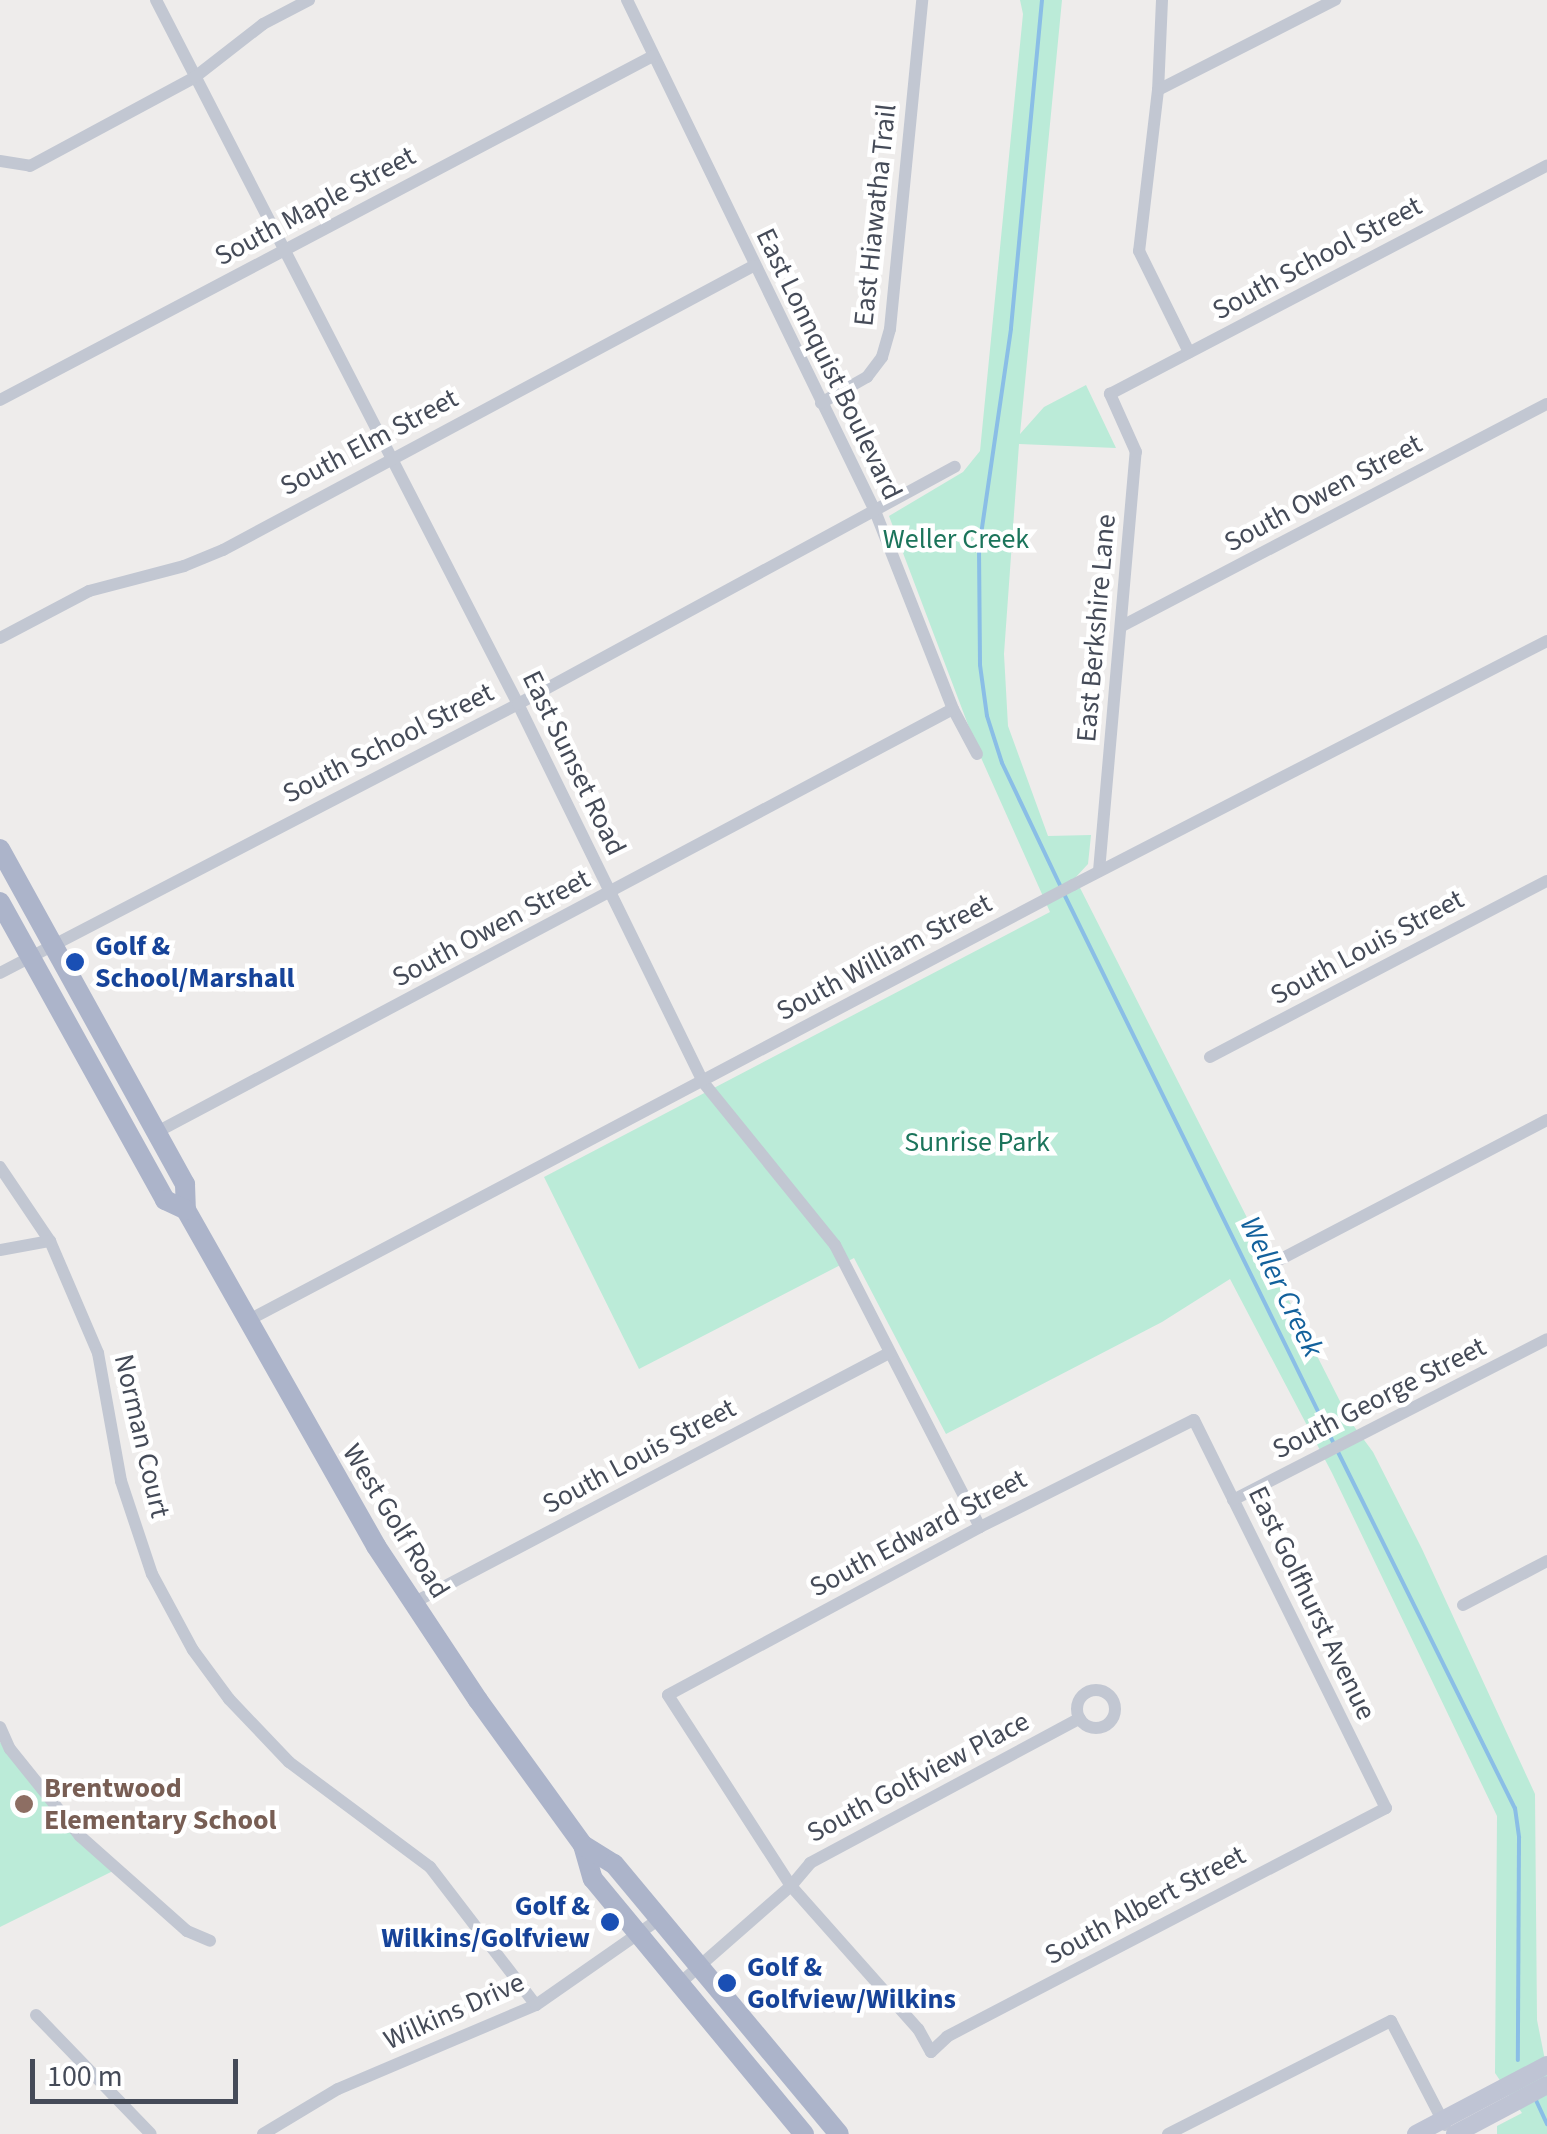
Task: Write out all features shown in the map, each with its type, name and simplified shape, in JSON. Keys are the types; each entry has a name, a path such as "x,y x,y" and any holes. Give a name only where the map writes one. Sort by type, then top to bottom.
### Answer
{"main road":[{"name":"West Golf Road","path":"0,849 185,1184 186,1210 413,1603 583,1845 593,1879 804,2134"},
{"name":"West Golf Road","path":"0,902 166,1200 186,1210"},
{"name":"West Golf Road","path":"583,1845 614,1864 838,2134"},
{"path":"1416,2134 1449,2129 1547,2065"},
{"path":"1481,2110 1547,2085"}],"street":[{"name":"East Sunset Road","path":"156,0 518,704 703,1082 835,1244 980,1526"},
{"path":"0,161 30,166 195,77 264,24 309,0"},
{"name":"East Lonnquist Boulevard","path":"627,0 875,512 953,709 977,754"},
{"name":"East Hiawatha Trail","path":"821,403 867,377 882,357 890,330 922,0"},
{"path":"1162,0 1158,90 1138,251 1189,352"},
{"path":"1158,90 1335,0"},
{"name":"South Maple Street","path":"0,400 653,56"},
{"name":"South School Street","path":"1110,394 1547,166"},
{"name":"South Elm Street","path":"0,638 90,591 184,566 222,550 753,266"},
{"name":"East Berkshire Lane","path":"1099,871 1136,452 1110,394"},
{"name":"South Owen Street","path":"1122,626 1547,404"},
{"name":"South School Street","path":"0,974 518,704 956,467"},
{"name":"South William Street","path":"247,1321 1074,884 1547,641"},
{"name":"South Owen Street","path":"157,1132 953,709"},
{"name":"South Louis Street","path":"1210,1057 1547,881"},
{"path":"1281,1259 1547,1120"},
{"name":"Norman Court","path":"0,1167 50,1241 98,1354 121,1481 152,1574 193,1650 229,1699 289,1762 430,1867 536,2005"},
{"path":"0,1250 50,1241"},
{"name":"South George Street","path":"1233,1500 1547,1339"},
{"name":"South Louis Street","path":"413,1603 889,1354"},
{"name":"South Edward Street","path":"791,1886 668,1695 980,1526 1194,1420"},
{"name":"East Golfhurst Avenue","path":"1194,1420 1386,1808"},
{"path":"1463,1605 1547,1560"},
{"name":"South Golfview Place","path":"679,1984 791,1886 810,1862 1080,1718"},
{"path":"0,1727 10,1749 80,1836 187,1932 210,1941"},
{"name":"South Albert Street","path":"791,1886 918,2030 931,2052 947,2036 1386,1808"},
{"name":"Wilkins Drive","path":"263,2134 338,2089 536,2005 658,1920"},
{"path":"36,2015 151,2134"},
{"path":"1168,2134 1391,2020 1449,2129"}],"green space":[{"name":"Sunrise Park","path":"1020,0 1062,0 1020,434 1044,407 1086,385 1116,448 1019,444 1004,654 1008,726 1048,836 1091,835 1088,864 1075,878 1350,1421 1373,1452 1422,1549 1535,1794 1537,2020 1547,2070 1547,2134 1497,2134 1497,2126 1522,2113 1495,2073 1497,1816 1332,1473 1230,1279 1162,1322 946,1434 854,1258 639,1369 544,1177 1050,912 978,751 889,516 963,472 980,451 1023,14"},
{"name":"Brentwood Elementary School","path":"0,1742 113,1871 0,1927"}],"waterway":[{"name":"Weller Creek","path":"1042,0 1011,329 979,549 980,665 987,716 1002,763 1061,887"},
{"name":"Weller Creek","path":"1065,896 1334,1444"},
{"name":"Weller Creek","path":"1338,1452 1515,1808 1519,1838 1518,2060"},
{"name":"Weller Creek","path":"1534,2096 1547,2124"}],"place":[{"name":"Golf & School/Marshall","path":"75,962"},
{"name":"Brentwood Elementary School","path":"24,1804"},
{"name":"Golf & Wilkins/Golfview","path":"610,1922"},
{"name":"Golf & Golfview/Wilkins","path":"727,1983"}]}
